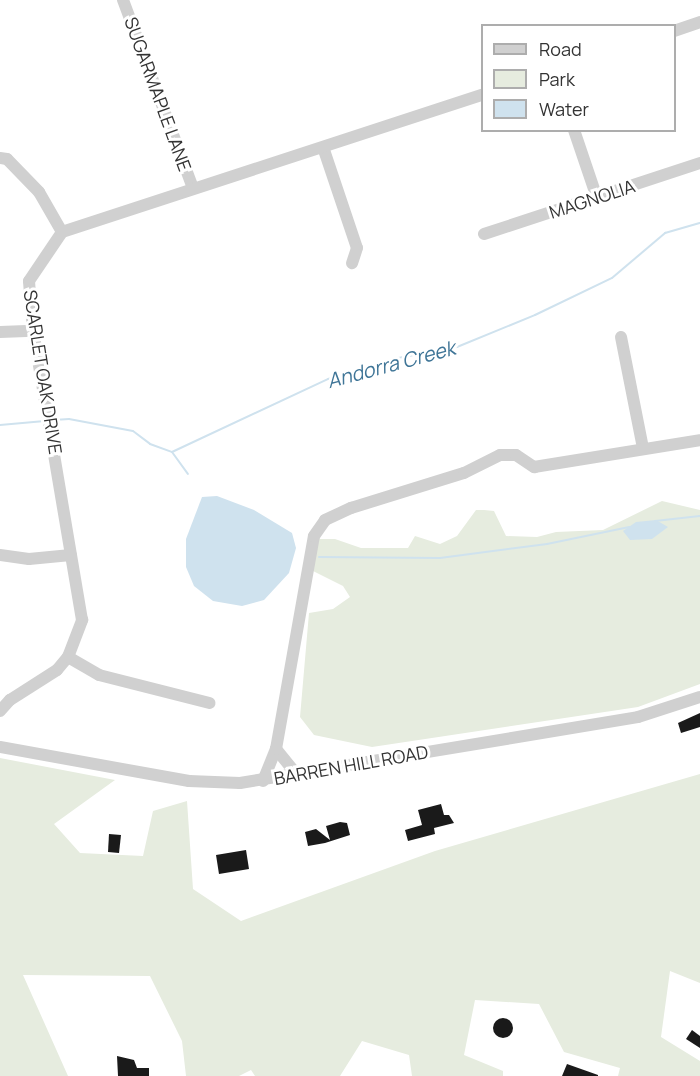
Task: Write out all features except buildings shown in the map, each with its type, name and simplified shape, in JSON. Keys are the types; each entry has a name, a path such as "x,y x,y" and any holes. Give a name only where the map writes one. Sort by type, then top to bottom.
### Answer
{"street":[{"name":"SUGARMAPLE LANE","path":"123,0 193,188"},
{"path":"676,31 700,22"},
{"path":"0,158 7,159 39,192 62,232 193,188 324,150 481,96"},
{"path":"575,132 597,198"},
{"path":"324,150 357,248 352,263"},
{"name":"MAGNOLIA","path":"484,234 700,163"},
{"name":"SCARLET OAK DRIVE","path":"0,711 5,696 51,675 68,657 82,621 48,405 33,331 29,281 62,232"},
{"path":"0,332 33,331"},
{"path":"621,337 643,448"},
{"path":"262,781 276,749 302,589 314,536 325,520 351,508 444,481 500,455 516,455 534,467 700,440"},
{"path":"0,555 29,559 71,555"},
{"path":"68,657 99,675 210,702"},
{"name":"BARREN HILL ROAD","path":"0,747 189,781 262,781 638,717 700,697"},
{"path":"276,749 297,775"}],"green space":[{"path":"662,501 700,510 700,684 638,707 372,747 314,735 300,717 309,613 333,609 350,597 343,586 311,570 319,539 335,539 361,548 408,548 415,536 440,544 457,536 476,510 494,511 506,536 537,537 556,532 603,530"},
{"path":"0,758 115,780 54,824 80,853 143,856 153,811 187,801 193,889 241,921 435,851 700,774 700,983 670,971 661,1037 700,1061 700,1076 618,1076 620,1068 564,1052 539,1004 475,1000 464,1055 503,1071 503,1076 412,1076 409,1055 362,1041 340,1076 255,1076 251,1070 239,1076 186,1076 182,1041 150,976 23,975 68,1076 0,1076"}],"water":[{"path":"217,496 254,510 292,533 296,548 289,573 264,600 242,606 213,601 194,586 186,567 186,539 202,497"},
{"path":"656,520 668,527 652,539 630,540 623,531 636,522"}],"waterway":[{"name":"Andorra Creek","path":"54,420 69,419 133,431 150,444 172,452 328,379 393,359 457,347 535,315 612,278 665,233 700,223"},
{"name":"Andorra Creek","path":"0,425 45,421"},
{"path":"172,452 188,474"},
{"path":"655,521 700,516"},
{"path":"319,557 440,558 547,544 629,527"}]}
